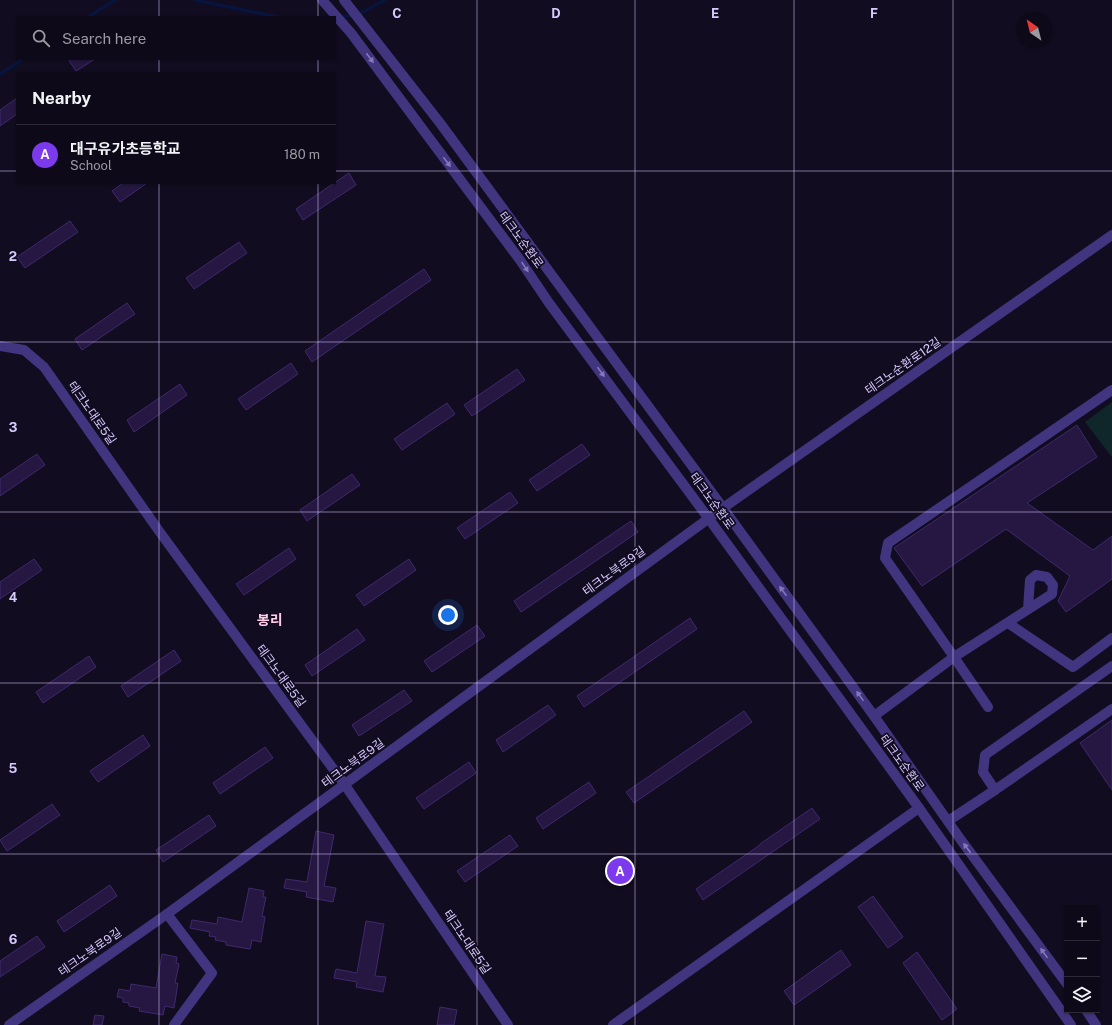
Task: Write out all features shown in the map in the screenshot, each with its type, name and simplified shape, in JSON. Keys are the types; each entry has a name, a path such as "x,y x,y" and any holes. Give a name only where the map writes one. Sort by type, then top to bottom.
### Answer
{"street":[{"name":"테크노순환로","path":"322,0 336,16"},
{"name":"테크노순환로","path":"344,0 444,129 723,508 1064,980"},
{"name":"테크노순환로","path":"336,16 351,33 515,253 549,303 709,519 918,808 1071,1025"},
{"name":"테크노순환로12길","path":"709,519 1112,235"},
{"name":"테크노대로5길","path":"0,346 24,350 44,367 159,531 345,785 508,1025"},
{"path":"988,707 884,558 888,542 1112,390"},
{"name":"테크노북로9길","path":"9,1025 167,914 709,519"},
{"path":"874,716 954,657 1028,610"},
{"path":"1008,623 1073,667 1112,638"},
{"path":"995,790 983,772 985,755 1112,666"},
{"path":"948,821 1112,709"},
{"path":"613,1025 918,808"},
{"path":"167,914 212,973 174,1025"},
{"path":"1088,1013 1096,1025"}],"green space":[{"path":"1112,402 1112,457 1085,422"}],"building":[{"path":"69,60 93,60 76,71"},
{"path":"16,99 16,115 0,126 0,110"},
{"path":"349,173 356,185 303,220 296,209 333,184 336,184 336,182"},
{"path":"122,184 146,184 120,202 112,191"},
{"path":"70,221 78,232 25,268 17,257"},
{"path":"239,242 247,253 194,289 186,278"},
{"path":"424,269 431,280 312,362 305,351"},
{"path":"127,303 135,314 82,350 75,339"},
{"path":"291,363 298,374 246,410 238,399"},
{"path":"517,369 525,380 472,416 464,405"},
{"path":"180,384 187,395 134,432 127,420"},
{"path":"447,403 455,414 402,450 394,439"},
{"path":"1077,425 1097,457 1027,503 1093,550 1112,536 1112,579 1066,612 1058,601 1070,576 1006,529 922,586 894,548"},
{"path":"582,444 590,455 537,491 529,480"},
{"path":"37,454 45,465 0,496 0,479"},
{"path":"352,474 360,485 307,521 300,510"},
{"path":"510,492 518,503 465,539 457,528"},
{"path":"631,521 638,532 521,612 514,601"},
{"path":"289,548 296,559 244,595 236,584"},
{"path":"34,559 42,570 0,599 0,582"},
{"path":"409,559 416,570 364,606 356,595"},
{"path":"690,618 697,629 584,707 577,696"},
{"path":"477,625 485,636 432,672 424,661"},
{"path":"357,629 365,640 312,676 305,665"},
{"path":"174,650 181,661 128,697 121,686"},
{"path":"89,656 96,667 43,703 36,692"},
{"path":"404,690 412,701 359,736 352,725"},
{"path":"548,705 556,715 503,752 496,740"},
{"path":"744,711 752,722 634,803 626,792"},
{"path":"1112,720 1112,790 1080,743"},
{"path":"143,735 150,746 98,782 90,771"},
{"path":"265,747 273,758 220,794 213,783"},
{"path":"469,762 476,773 424,809 416,798"},
{"path":"589,782 596,793 543,829 536,818"},
{"path":"52,804 60,815 7,851 0,840"},
{"path":"812,808 820,819 703,900 696,889"},
{"path":"209,815 216,826 163,862 156,850"},
{"path":"316,831 334,835 324,886 336,888 333,902 306,897 307,892 284,888 286,879 307,882"},
{"path":"510,835 518,846 465,882 457,871"},
{"path":"110,885 117,896 64,932 57,921"},
{"path":"249,888 264,891 263,897 266,897 262,916 265,917 261,942 252,940 250,949 226,945 226,942 215,940 216,937 209,936 210,932 190,928 192,920 217,924 218,917 242,922"},
{"path":"873,896 903,937 888,948 858,907"},
{"path":"366,921 384,924 375,976 386,977 383,992 356,987 357,982 334,978 336,969 357,973"},
{"path":"37,936 45,947 0,977 0,961"},
{"path":"841,950 851,965 794,1005 784,991"},
{"path":"917,952 957,1009 942,1020 903,963"},
{"path":"162,954 177,957 176,963 179,964 175,983 178,983 174,1008 165,1006 163,1015 139,1011 140,1008 129,1006 129,1003 123,1002 123,998 117,997 119,989 130,991 131,984 156,988"},
{"path":"440,1007 457,1010 454,1025 437,1025"},
{"path":"95,1015 104,1016 102,1025 93,1025"}],"waterway":[{"path":"90,16 115,0"},
{"path":"195,0 273,16"},
{"path":"340,17 361,13 385,0"},
{"path":"0,74 21,60"}],"place":[{"name":"대구유가초등학교","path":"620,871"}],"district":[{"name":"봉리","path":"270,620"}]}
